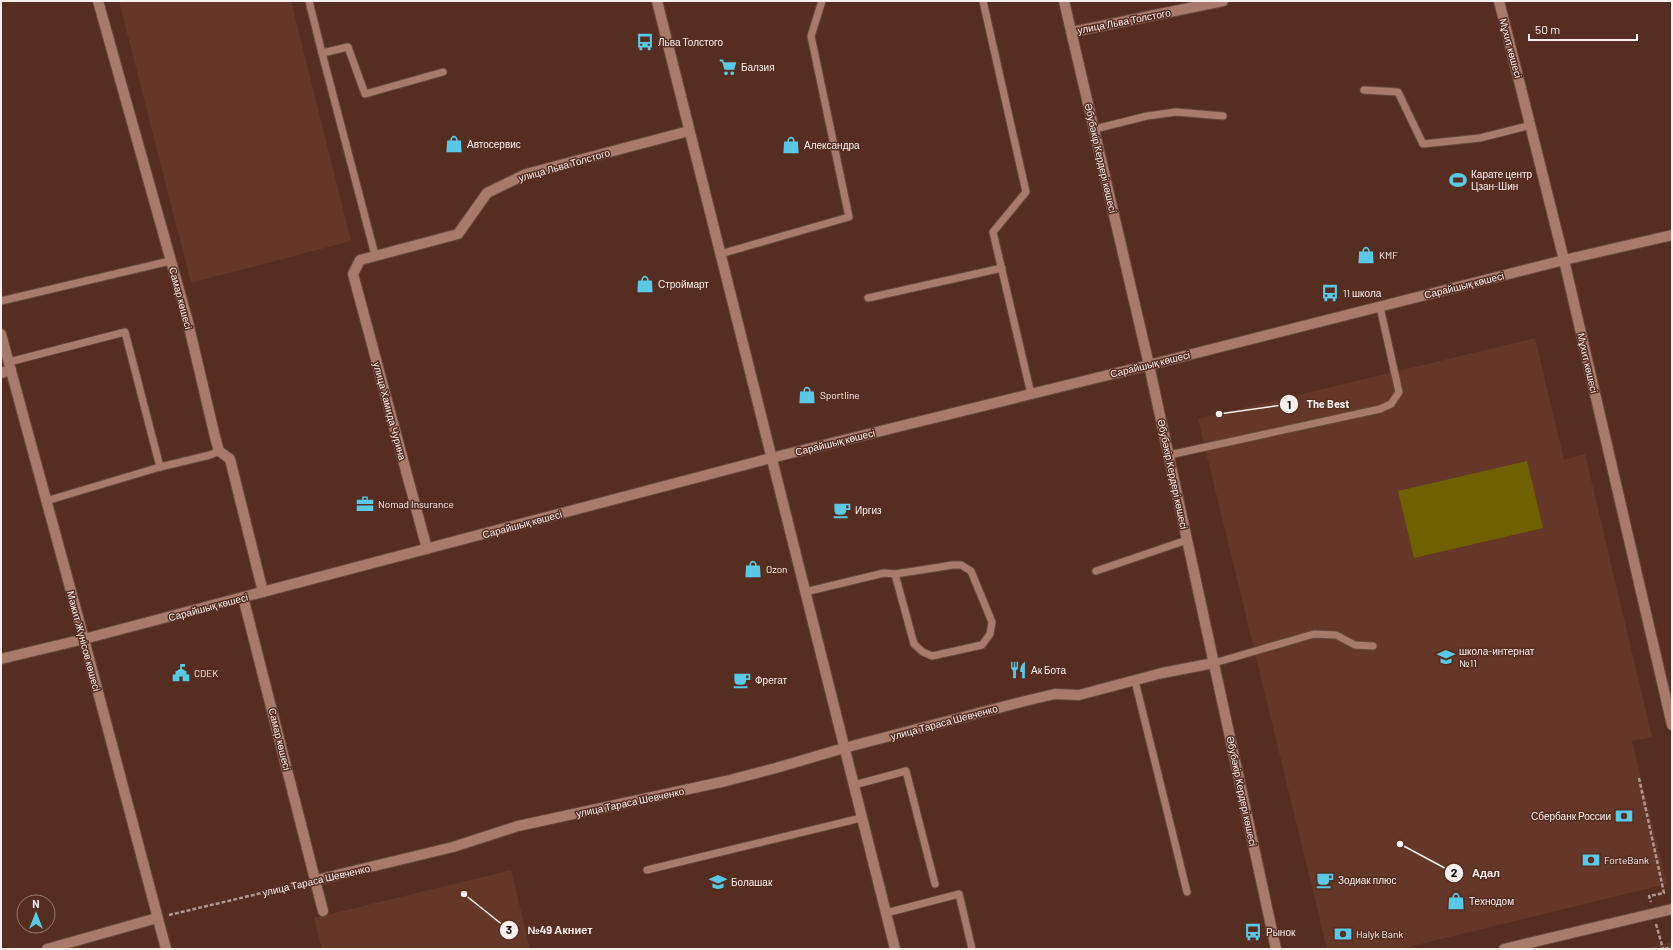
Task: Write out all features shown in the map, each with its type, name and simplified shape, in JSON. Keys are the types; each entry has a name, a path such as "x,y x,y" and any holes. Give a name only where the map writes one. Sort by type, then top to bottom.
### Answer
{"street":[{"name":"Самар көшесі","path":"98,1 187,318 219,451 230,459 263,592"},
{"path":"657,1 895,949"},
{"name":"Әбубәкір Кердері көшесі","path":"1064,1 1149,365 1276,949"},
{"name":"улица Льва Толстого","path":"1072,32 1223,1"},
{"name":"Мұхит көшесі","path":"1499,1 1564,260 1672,725"},
{"name":"улица Льва Толстого","path":"354,274 360,260 458,234 487,193 526,174 689,131"},
{"name":"Сарайшық көшесі","path":"1,659 84,640 771,458 1149,365 1564,260 1672,235"},
{"name":"улица Хамида Чурина","path":"354,274 427,549"},
{"name":"Мәжит Жүнісов көшесі","path":"1,334 7,368 46,501 166,949"},
{"name":"Самар көшесі","path":"243,597 323,911"},
{"name":"улица Тараса Шевченко","path":"316,880 453,847 518,826 684,791 776,768 844,748 1025,700 1055,694 1079,695 1162,673 1214,663"},
{"path":"1504,949 1537,945 1672,909"},
{"path":"47,949 157,918"}],"lane":[{"path":"309,1 375,255"},
{"path":"720,254 849,217 811,36 822,1"},
{"path":"983,1 1026,192 993,232 1031,394"},
{"path":"322,53 348,47 365,94 443,72"},
{"path":"1364,90 1398,92 1423,144 1480,138 1531,125"},
{"path":"1094,129 1147,116 1176,112 1223,116"},
{"path":"1,301 170,261"},
{"path":"868,298 1002,268"},
{"path":"1169,456 1380,409 1391,404 1399,392 1380,307"},
{"path":"7,368 125,332 160,467"},
{"path":"46,501 160,467 210,456 219,451"},
{"path":"1096,571 1187,540"},
{"path":"805,592 884,573 895,574 961,565 971,571 992,622 990,634 982,645 932,656 923,652 914,644 895,574"},
{"path":"1214,663 1314,634 1336,635 1355,645 1373,646"},
{"path":"1135,681 1187,892"},
{"path":"854,785 906,771 936,884"},
{"path":"646,870 862,818"},
{"path":"886,913 959,894 972,949"}],"path":[{"path":"1639,778 1664,893 1649,896 1664,949 1672,947"},
{"name":"улица Тараса Шевченко","path":"157,918 316,880"}],"shaded area":[{"path":"119,1 291,1 351,241 191,283"},
{"path":"1535,338 1564,460 1585,454 1652,737 1632,741 1667,884 1400,949 1327,949 1198,419"},
{"path":"1527,461 1543,528 1414,558 1398,491"},
{"path":"511,870 530,949 322,949 314,918"},
{"path":"1672,942 1672,949 1643,949"}],"place":[{"name":"Льва Толстого","path":"645,42"},
{"name":"Балзия","path":"728,67"},
{"name":"Автосервис","path":"454,144"},
{"name":"Александра","path":"791,145"},
{"name":"Карате центр Цзан-Шин","path":"1458,180"},
{"name":"KMF","path":"1366,255"},
{"name":"Строймарт","path":"645,284"},
{"name":"11 школа","path":"1330,293"},
{"name":"Sportline","path":"807,395"},
{"name":"The Best","path":"1219,414"},
{"name":"Nomad Insurance","path":"365,504"},
{"name":"Иргиз","path":"842,510"},
{"name":"Ozon","path":"753,569"},
{"name":"школа-интернат №11","path":"1446,657"},
{"name":"Ак Бота","path":"1018,670"},
{"name":"CDEK","path":"181,673"},
{"name":"Фрегат","path":"742,680"},
{"name":"Сбербанк России","path":"1624,816"},
{"name":"Адал","path":"1400,844"},
{"name":"ForteBank","path":"1591,860"},
{"name":"Зодиак плюс","path":"1325,880"},
{"name":"Болашак","path":"718,882"},
{"name":"№49 Акниет","path":"464,894"},
{"name":"Технодом","path":"1456,901"},
{"name":"Рынок","path":"1253,932"},
{"name":"Halyk Bank","path":"1343,934"}]}
